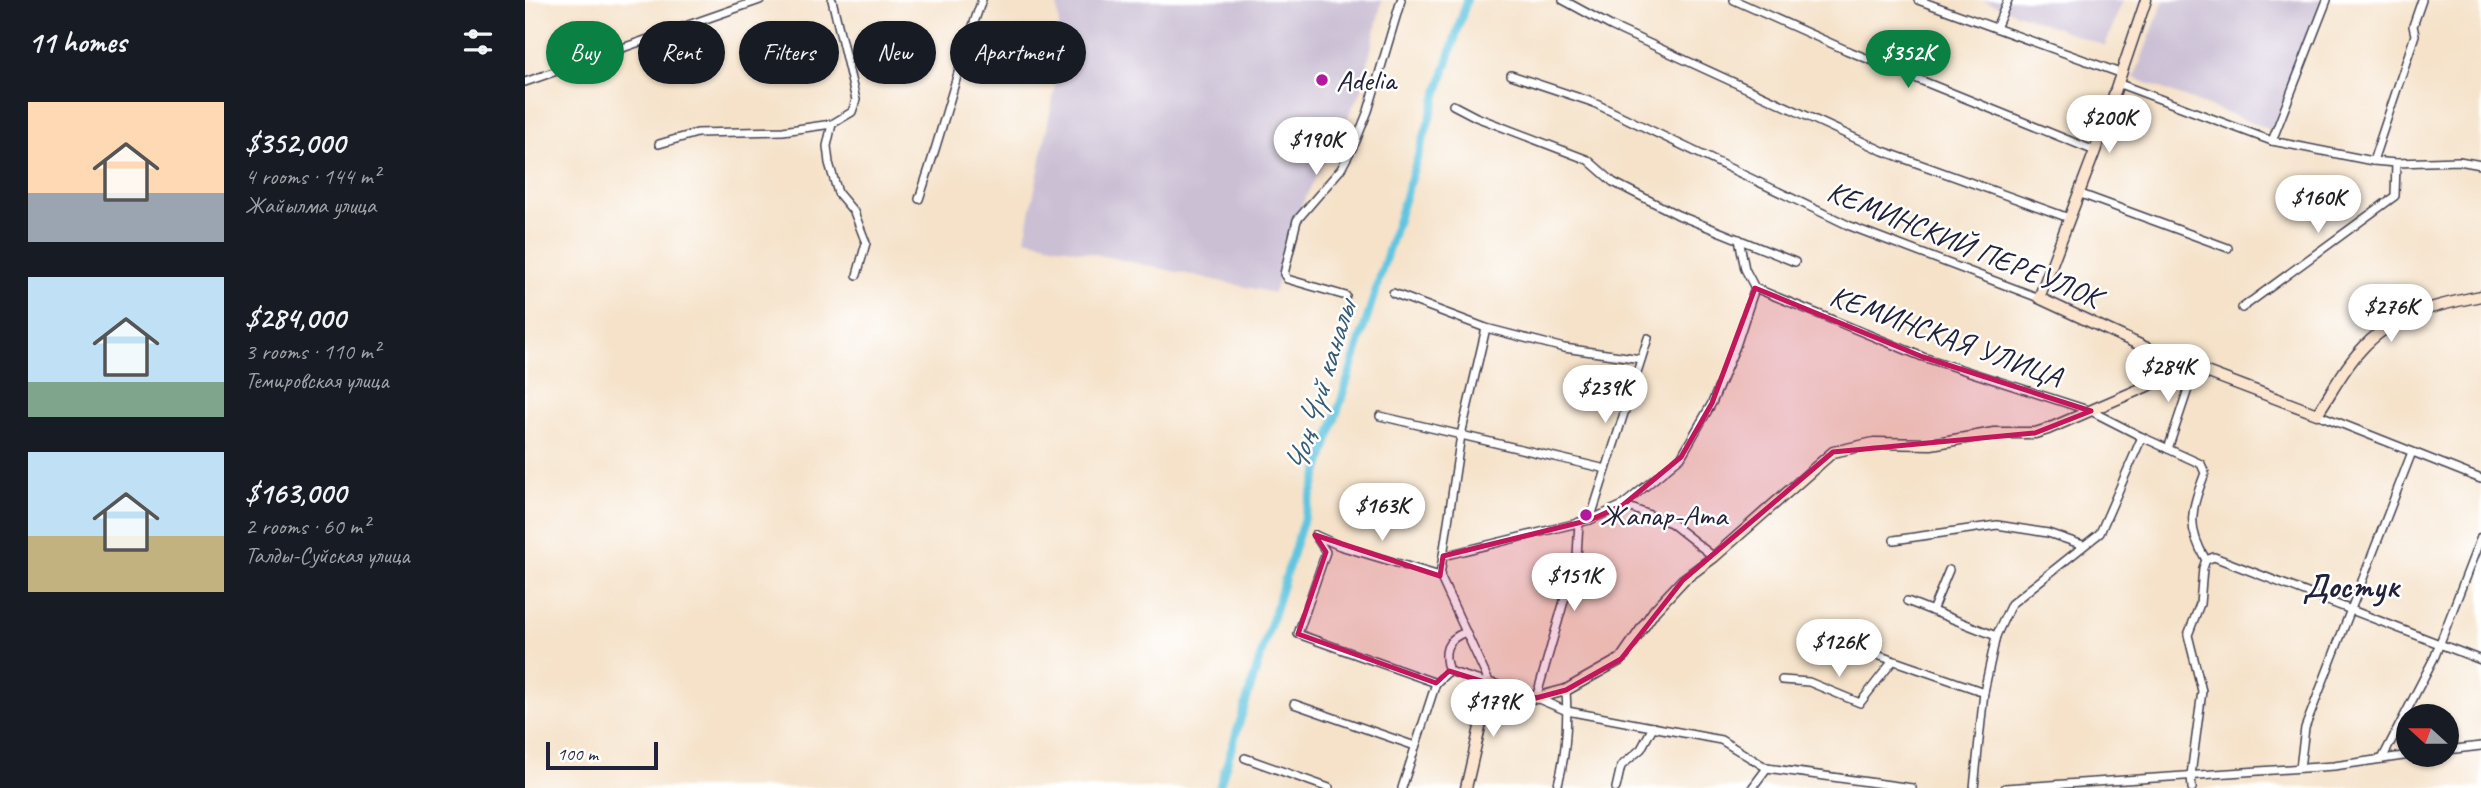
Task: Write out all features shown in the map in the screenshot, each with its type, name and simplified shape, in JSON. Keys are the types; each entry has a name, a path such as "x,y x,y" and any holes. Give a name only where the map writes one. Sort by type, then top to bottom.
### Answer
{"street":[{"path":"525,82 760,0"},
{"path":"659,144 697,132 783,131 832,124 852,112 856,100 832,0"},
{"path":"919,199 939,143 969,34 982,0"},
{"path":"1346,296 1287,279 1284,274 1297,220 1341,169 1356,141 1368,111 1401,0"},
{"path":"1563,0 1611,26 1883,151 2069,218"},
{"path":"1734,0 1846,50 2095,151"},
{"path":"1918,0 1996,28 2272,141 2373,161 2459,161 2481,165"},
{"path":"1996,28 2008,0"},
{"path":"2039,298 2095,151 2146,0"},
{"path":"2272,141 2327,0"},
{"path":"2373,161 2415,35 2413,26 2422,0"},
{"name":"КЕМИНСКИЙ ПЕРЕУЛОК","path":"1511,75 1592,102 1850,226 2039,298 2164,356 2481,479"},
{"path":"1453,105 1476,117 1588,160 1613,182 1678,215 1795,262"},
{"path":"832,124 827,146 829,163 838,193 853,212 866,243 857,275"},
{"path":"2242,308 2395,196 2396,163"},
{"path":"2078,193 2228,248"},
{"path":"1443,556 1590,520 1623,505 1681,457 1712,403 1736,346 1755,288 1745,269 1739,239"},
{"name":"КЕМИНСКАЯ УЛИЦА","path":"1755,288 1923,358 2091,411 2142,438 2201,464 2206,473 2192,508 2193,534 2207,560"},
{"path":"1393,293 1486,328 1564,348 1641,359"},
{"path":"2317,414 2360,351 2384,330 2410,313 2481,296"},
{"path":"1466,788 1490,684 1440,576 1461,435 1486,328"},
{"path":"1590,520 1648,338"},
{"path":"1536,698 1566,690 1621,659 1655,610 1683,580 1714,557 1833,452 1874,443 1931,444 1994,433 2035,433 2153,384 2164,356"},
{"path":"2168,449 2195,368"},
{"path":"1380,416 1606,469"},
{"path":"1973,788 1984,692 1996,636 2011,604 2100,533 2142,438"},
{"path":"2300,768 2305,728 2412,452"},
{"path":"1623,505 1671,523 1714,557"},
{"path":"1536,698 1577,556 1579,522"},
{"path":"1894,540 1997,525 2048,533 2084,545"},
{"path":"1436,683 1298,634 1326,552 1315,535 1440,576"},
{"path":"2382,759 2439,644 2481,537"},
{"path":"2192,788 2202,691 2188,635 2200,604 2203,568 2207,560 2214,557 2481,660"},
{"path":"1932,611 1949,570"},
{"path":"1907,601 1996,636"},
{"path":"1449,671 1444,657 1447,646 1455,636 1466,632"},
{"path":"1857,648 1984,692"},
{"path":"1783,680 1809,682 1860,703 1892,662"},
{"path":"1402,788 1436,683 1449,671"},
{"path":"1449,671 1536,698 1567,711 1721,740 1767,768 1912,788"},
{"path":"1557,788 1562,772 1566,690"},
{"path":"1294,704 1415,746"},
{"path":"1616,788 1621,766 1641,750 1653,727"},
{"path":"2459,749 2481,746"},
{"path":"2005,788 2300,768 2396,757"},
{"path":"1245,758 1329,788"},
{"path":"1752,788 1767,768"}],"highlighted area":[{"path":"1755,288 1923,357 2091,411 2035,433 1833,452 1683,580 1621,659 1566,690 1536,698 1449,671 1436,683 1298,634 1326,552 1315,535 1440,576 1443,556 1590,520 1623,505 1681,457 1712,403"}],"shaded area":[{"path":"1057,0 1382,0 1362,89 1302,204 1274,293 1025,239 1056,84 1086,84 1086,21 1058,21"},
{"path":"1982,0 2123,0 2105,46"},
{"path":"2164,0 2323,0 2273,131 2134,78"}],"waterway":[{"name":"Чоң Чүй каналы","path":"1219,788 1467,0"}],"place":[{"name":"Adelia","path":"1322,80"},
{"name":"Жапар-Ата","path":"1586,515"}],"district":[{"name":"Достук","path":"2351,586"}]}
